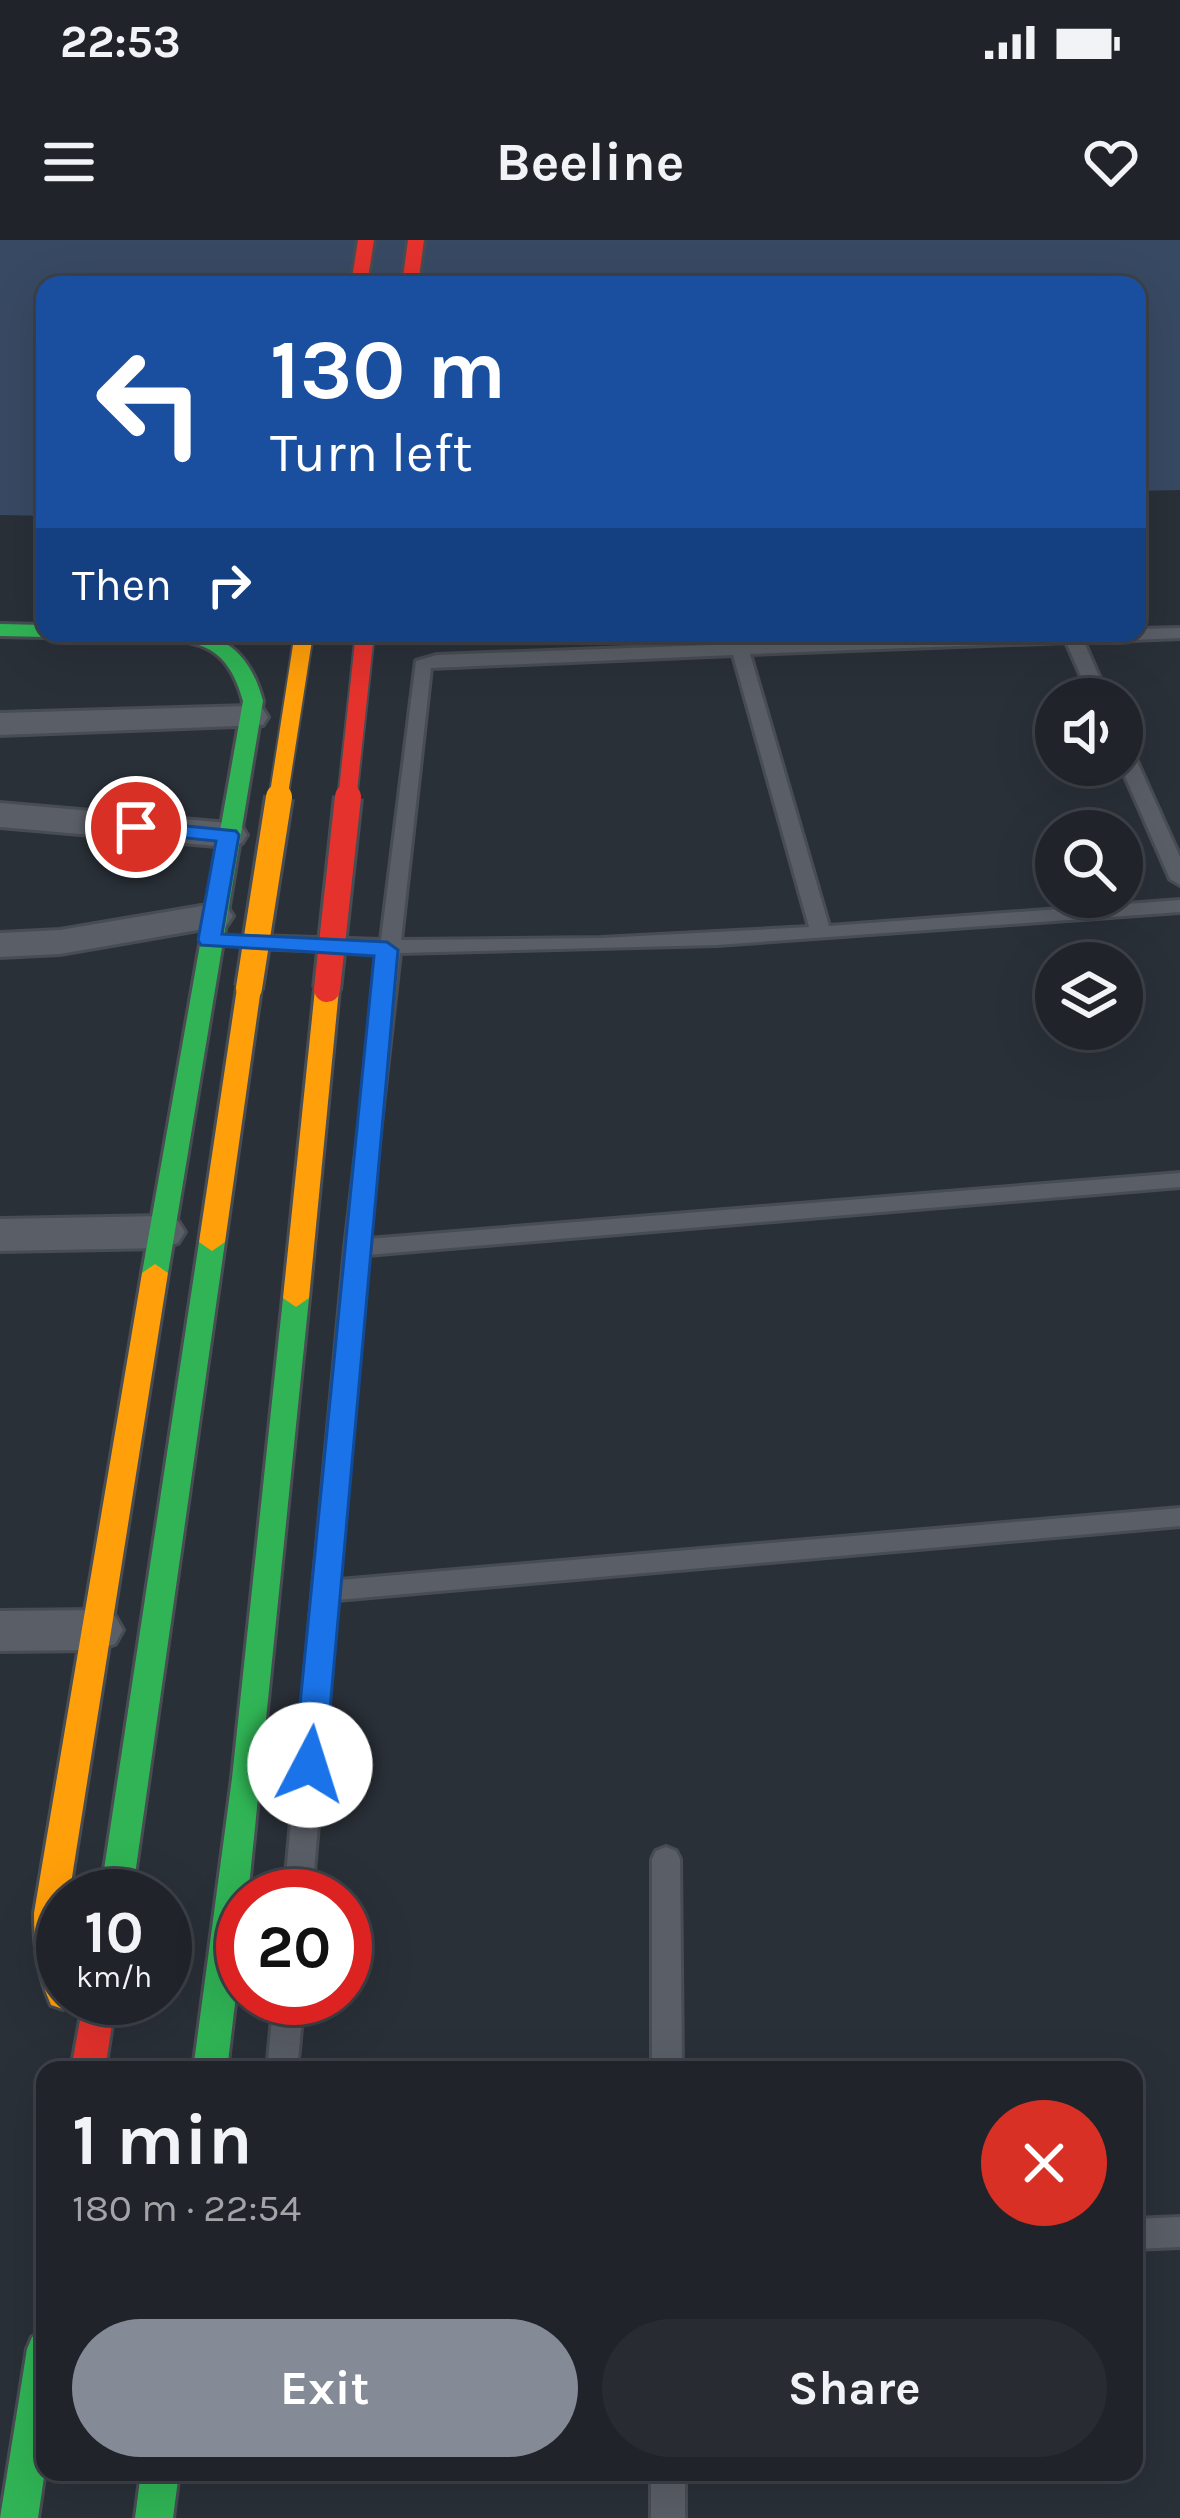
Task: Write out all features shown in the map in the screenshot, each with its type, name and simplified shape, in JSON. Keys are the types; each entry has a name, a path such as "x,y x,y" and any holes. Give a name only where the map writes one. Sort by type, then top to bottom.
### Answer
{"main road":[{"path":"360,276 366,240"},
{"path":"411,276 416,240"},
{"path":"0,630 36,631"},
{"path":"57,1869 211,928 250,717 253,678 239,654 216,642"},
{"path":"120,1869 303,642"},
{"path":"211,2061 247,1778 364,642"},
{"path":"73,2025 87,2061"},
{"path":"90,2061 96,2025"},
{"path":"19,2518 36,2408"},
{"path":"154,2518 159,2481"}],"street":[{"path":"0,724 250,717"},
{"path":"0,815 228,835"},
{"path":"0,945 211,928"},
{"path":"0,1235 162,1232"},
{"path":"0,1631 97,1630"}],"lane":[{"path":"1146,634 1180,633"},
{"path":"300,1869 356,1248 422,664 934,642"},
{"path":"1075,642 1091,678"},
{"path":"740,649 821,933"},
{"path":"1139,786 1180,879"},
{"path":"211,928 387,950 821,933 1180,906"},
{"path":"356,1248 1180,1180"},
{"path":"326,1591 1180,1517"},
{"path":"666,1859 667,2061"},
{"path":"283,2061 286,2025"},
{"path":"1143,2234 1180,2232"},
{"path":"668,2481 668,2518"}],"water":[{"path":"0,240 1180,240 1180,490 1146,491 1146,276 36,276 36,516 0,515"}],"traffic: fast":[{"path":"0,630 36,631"},
{"path":"155,1273 253,701 235,658 211,642"},
{"path":"120,1869 212,1242"},
{"path":"211,2061 247,1778 296,1298"},
{"path":"19,2518 36,2408"},
{"path":"154,2518 159,2481"}],"traffic: slow":[{"path":"249,988 303,642"},
{"path":"212,1242 249,988"},
{"path":"296,1298 327,989"},
{"path":"57,1869 155,1273"}],"traffic: jam":[{"path":"360,276 366,240"},
{"path":"411,276 416,240"},
{"path":"327,989 364,642"},
{"path":"90,2061 96,2025"}],"route":[{"path":"136,827 228,835 209,940 387,950 310,1765"}]}
